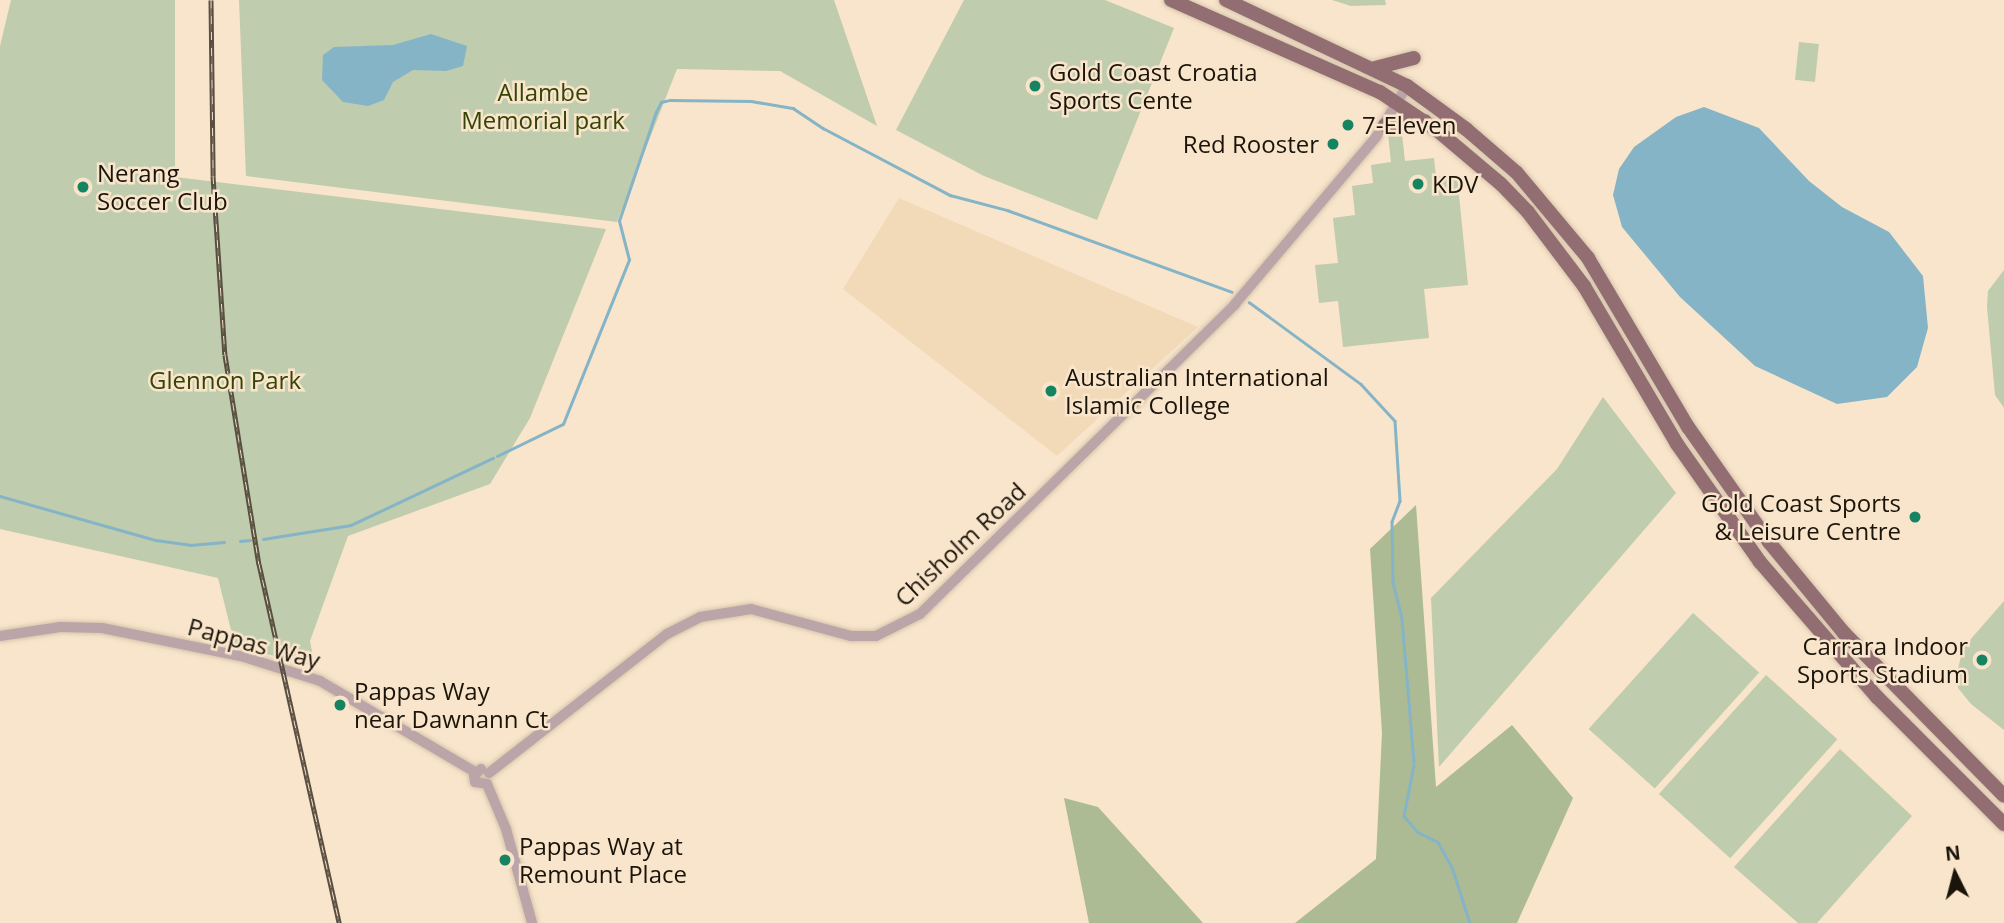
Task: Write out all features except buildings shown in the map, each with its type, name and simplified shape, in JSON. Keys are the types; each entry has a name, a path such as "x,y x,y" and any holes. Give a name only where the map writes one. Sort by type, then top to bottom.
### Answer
{"main road":[{"path":"1171,0 1322,63 1397,102 1501,184 1557,248 1677,444 1760,562 1870,690 2004,824"},
{"path":"1226,0 1375,68 1406,86 1489,147 1555,215 1588,258 1688,427 1769,542 1844,633 2004,796"},
{"path":"1375,68 1415,58"},
{"path":"1385,125 1424,121"}],"street":[{"name":"Chisholm Road","path":"1365,146 1385,125 1406,86"},
{"name":"Chisholm Road","path":"488,779 667,634 700,617 751,609 850,636 876,636 920,614 1236,304 1365,146 1397,102"},
{"name":"Pappas Way","path":"0,636 60,626 102,628 244,657 320,681 475,772 483,769 488,779"},
{"path":"488,779 506,829 532,923"}],"shaded area":[{"name":"Australian International Islamic College","path":"899,198 1198,327 1057,456 843,289"}],"green space":[{"name":"Glennon Park","path":"11,0 175,0 175,177 606,229 530,418 490,484 348,536 310,641 315,666 229,645 231,630 218,578 0,529 0,46"},
{"name":"Allambe Memorial park","path":"239,0 834,0 877,126 780,71 677,69 617,222 246,176"},
{"name":"Gold Coast Croatia Sports Cente","path":"964,0 1105,0 1174,28 1097,220 984,176 896,130"},
{"path":"1332,0 1385,0 1386,5 1351,6"},
{"path":"1799,42 1819,44 1815,82 1795,80"},
{"path":"1402,134 1405,161 1434,158 1436,177 1457,175 1468,285 1424,289 1429,338 1343,347 1338,301 1319,303 1315,265 1338,263 1333,218 1355,215 1352,186 1373,183 1371,165 1391,162 1388,135"},
{"path":"2004,270 2004,408 1995,395 1987,307 1988,291"},
{"path":"1603,397 1676,493 1439,767 1431,598 1557,469"},
{"path":"1416,505 1436,787 1512,725 1573,798 1517,923 1295,923 1376,859 1382,733 1370,549"},
{"name":"Carrara Indoor Sports Stadium","path":"2004,601 2004,730 1971,704 1958,688 1957,673 1963,648"},
{"path":"1693,613 1759,673 1655,788 1589,729"},
{"path":"1766,675 1837,739 1730,858 1659,794"},
{"path":"1840,749 1912,816 1817,923 1798,923 1734,867"},
{"path":"1064,798 1098,807 1203,923 1089,923"}],"water":[{"path":"431,34 467,46 463,66 446,71 413,70 393,82 384,100 368,106 343,102 322,80 323,55 334,47 393,45"},
{"path":"1704,107 1759,128 1809,181 1842,207 1889,232 1923,276 1928,328 1917,367 1887,397 1837,404 1755,366 1680,297 1622,227 1613,195 1619,169 1634,147 1676,117"}],"waterway":[{"path":"497,456 563,424 629,260 619,221 661,102 751,101 793,108 823,128 950,195 1007,210 1232,292"},
{"path":"1249,302 1361,384 1395,421 1400,501 1392,522 1393,582 1402,619 1414,761"},
{"path":"263,539 351,525 493,458"},
{"path":"0,496 156,540 190,545 224,542"},
{"path":"240,541 250,540"},
{"path":"1414,765 1404,816 1418,832 1438,842 1452,867 1470,923"}],"railway":[{"path":"211,0 213,176 225,355 259,564 339,923"}],"place":[{"name":"Gold Coast Croatia Sports Cente","path":"1035,86"},
{"name":"7-Eleven","path":"1348,125"},
{"name":"Red Rooster","path":"1333,144"},
{"name":"KDV","path":"1418,184"},
{"name":"Nerang Soccer Club","path":"83,187"},
{"name":"Australian International Islamic College","path":"1051,391"},
{"name":"Gold Coast Sports & Leisure Centre","path":"1915,517"},
{"name":"Carrara Indoor Sports Stadium","path":"1982,660"},
{"name":"Pappas Way near Dawnann Ct","path":"340,705"},
{"name":"Pappas Way at Remount Place","path":"505,860"}]}
